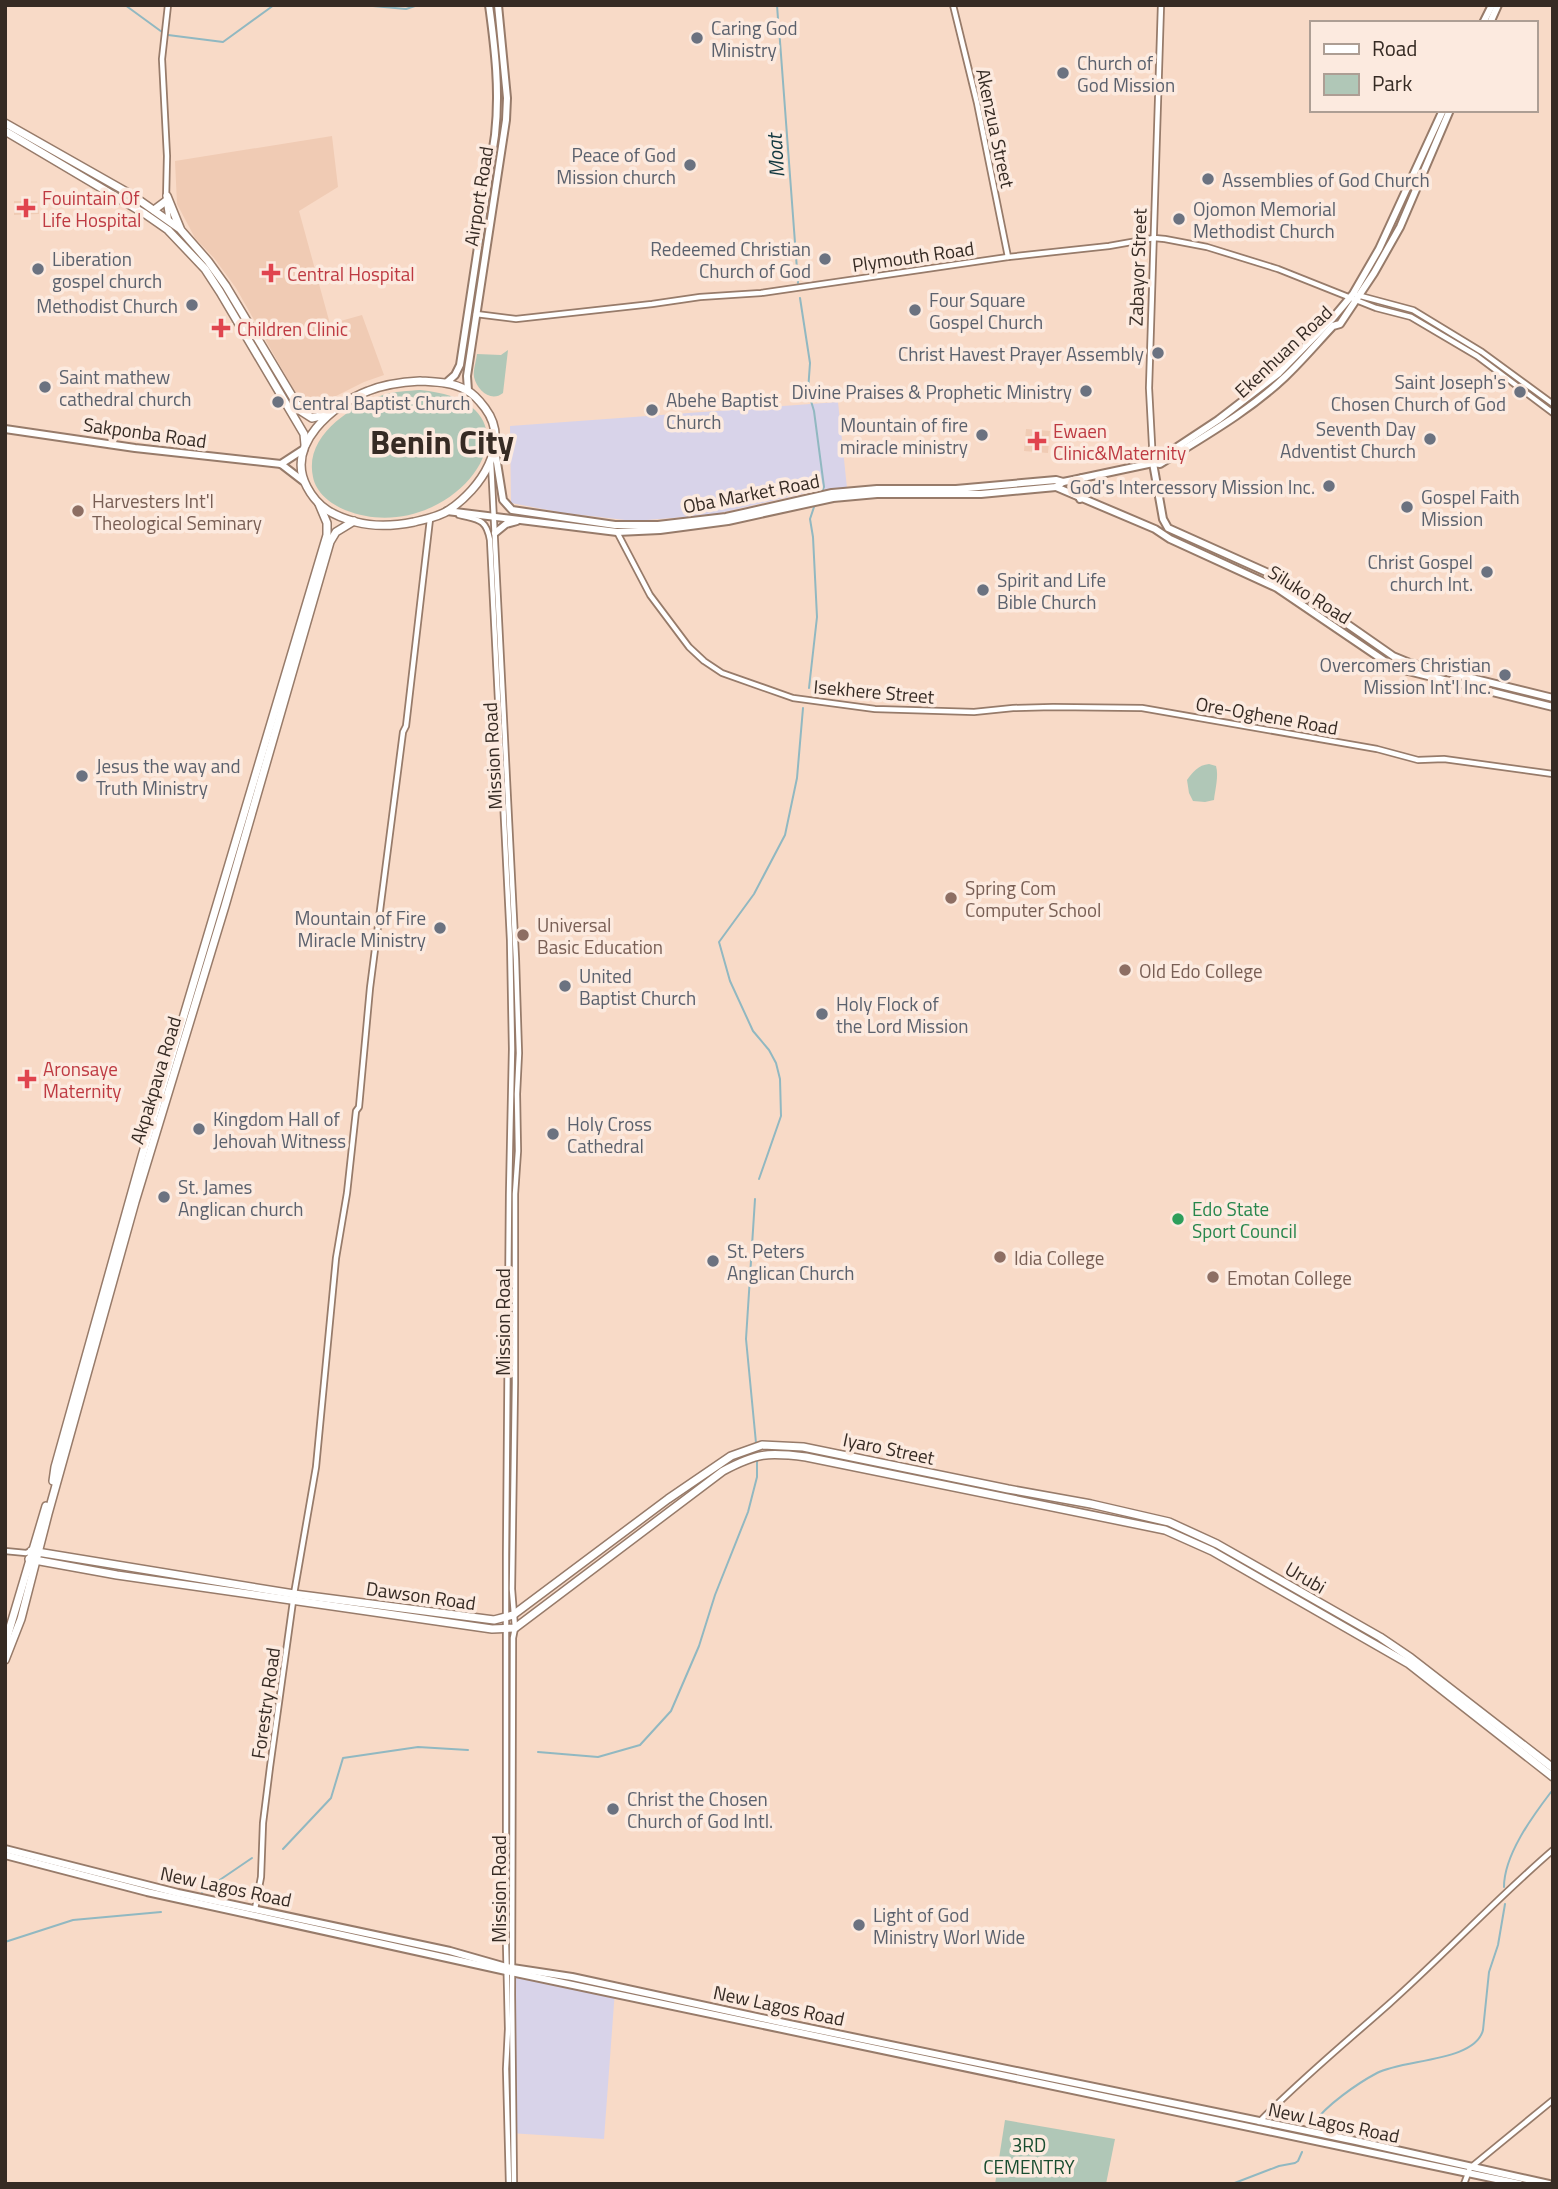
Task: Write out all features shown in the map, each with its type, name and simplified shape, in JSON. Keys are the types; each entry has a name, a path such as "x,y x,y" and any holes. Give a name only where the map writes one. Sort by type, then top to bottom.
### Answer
{"highway":[{"path":"5,122 161,216 205,269 304,434 303,481 319,504 337,516 368,525 397,526 451,512 485,474 495,447 490,415 477,397 446,383 420,381 392,383 350,398 317,427 305,447"},
{"path":"5,131 158,224 180,229"},
{"path":"154,210 167,198 180,229 226,286 301,411 312,418 331,412"},
{"name":"Akpakpava Road","path":"5,1644 53,1486 55,1467 131,1192 327,535 327,523 319,504"},
{"name":"Akpakpava Road","path":"5,1660 21,1619 32,1555 330,542 336,532 354,521"},
{"name":"Iyaro Street","path":"509,1616 677,1492 732,1456 762,1445 803,1447 1008,1493"},
{"name":"Iyaro Street","path":"511,1628 723,1471 748,1458 763,1454 806,1457 1008,1493"},
{"name":"Urubi","path":"1008,1493 1165,1530 1212,1551 1409,1664 1552,1774"},
{"name":"Urubi","path":"1008,1493 1091,1504 1168,1522 1217,1544 1390,1644 1441,1681 1552,1774"},
{"name":"Dawson Road","path":"32,1555 493,1630 511,1628"},
{"name":"Dawson Road","path":"293,1598 366,1602 467,1618 494,1620 509,1616"}],"main road":[{"name":"Airport Road","path":"446,383 455,375 460,365 495,135 498,104 497,66 489,5"},
{"name":"Airport Road","path":"468,391 467,376 506,120 498,5"},
{"path":"1484,21 1492,5"},
{"path":"1491,21 1498,5"},
{"name":"Ekenhuan Road","path":"1352,297 1379,249 1442,112"},
{"name":"Ekenhuan Road","path":"1056,487 1063,482 1153,463 1219,420 1279,373 1374,273 1409,208 1449,112"},
{"name":"Sakponba Road","path":"5,429 135,448 281,464"},
{"path":"303,481 281,464 305,447"},
{"name":"Oba Market Road","path":"495,447 503,500 512,510 616,528 698,522 813,496 845,492 877,489 956,489 1056,480 1063,482"},
{"name":"Zabayor Street","path":"1153,463 1163,519 1168,528"},
{"path":"1080,499 1077,489 1082,478"},
{"name":"Oba Market Road","path":"451,512 616,528 700,527 846,497 877,494 981,494 1056,487"},
{"name":"Siluko Road","path":"1056,487 1155,529 1170,539 1277,588 1386,662 1408,671 1553,707"},
{"path":"495,533 506,524 521,520"},
{"name":"Siluko Road","path":"1168,528 1284,580 1393,656 1410,663 1553,698"},
{"name":"New Lagos Road","path":"5,1849 178,1893 450,1951 509,1969 572,1977 1356,2141 1520,2184"},
{"name":"New Lagos Road","path":"5,1855 147,1892 1470,2171 1549,2184"}],"street":[{"path":"168,5 162,59 168,226"},
{"name":"Akenzua Street","path":"953,5 977,103 1009,257"},
{"name":"Zabayor Street","path":"1153,463 1149,388 1161,5"},
{"path":"158,224 167,198"},
{"name":"Plymouth Road","path":"477,314 516,318 700,297 761,293 1154,238 1207,247 1278,269 1352,297"},
{"path":"1352,297 1413,310 1482,352 1553,404"},
{"path":"1352,297 1376,308 1411,317 1476,356 1553,413"},
{"name":"Mission Road","path":"491,461 519,1053 509,1616"},
{"name":"Mission Road","path":"451,512 482,521 490,540 510,940 512,1049 509,1194 509,1969 512,2184"},
{"name":"Forestry Road","path":"256,1909 268,1778 293,1598 316,1467 337,1258 356,1111 359,1107 370,988 430,518"},
{"name":"Isekhere Street","path":"616,528 650,595 689,647 722,673 793,698 854,708 974,712"},
{"name":"Ore-Oghene Road","path":"974,712 1026,708 1142,708 1377,749 1418,760 1444,759 1553,774"},
{"path":"5,1551 32,1555"},
{"path":"1259,2122 1553,1850"},
{"path":"1464,2184 1470,2171 1553,2101"}],"shaded area":[{"name":"Central Hospital","path":"332,136 338,187 299,211 330,324 362,315 384,375 336,396 308,415 236,288 195,238 177,204 175,161"},
{"name":"Fouintain Of Life Hospital","path":"14,201 37,201 39,214 14,215"},
{"path":"838,402 847,488 811,492 711,515 634,521 564,513 511,503 510,426"},
{"name":"Ewaen Clinic&Maternity","path":"1026,429 1050,431 1048,453 1024,451"},
{"path":"510,1969 615,1990 604,2139 509,2133"}],"green space":[{"path":"508,350 503,393 489,396 481,390 474,377 477,354 501,355"},
{"path":"420,390 462,401 483,420 486,445 476,471 453,494 422,511 385,518 345,510 325,497 315,483 312,462 322,436 344,415 370,400 397,392"},
{"path":"1209,764 1216,766 1217,770 1214,800 1193,801 1187,780 1199,767"},
{"name":"3RD CEMENTRY","path":"1005,2120 1115,2139 1106,2184 995,2184"}],"waterway":[{"name":"Moat","path":"125,5 162,32"},
{"name":"Moat","path":"168,35 223,42 274,5"},
{"name":"Moat","path":"362,5 406,9 418,5"},
{"name":"Moat","path":"777,5 778,19"},
{"name":"Moat","path":"779,28 798,283"},
{"name":"Moat","path":"800,298 810,363 808,391 814,411 824,487 821,493"},
{"path":"809,688 817,617 810,519 815,504"},
{"path":"759,1179 781,1116 780,1079 776,1063 753,1031 730,981 719,942 754,894 785,835 797,778 803,708"},
{"path":"755,1199 746,1339 756,1443"},
{"path":"538,1752 598,1757 640,1745 671,1711 699,1646 715,1595 748,1512 757,1477 757,1459"},
{"path":"283,1849 331,1798 343,1758 418,1747 468,1750"},
{"path":"1504,1887 1514,1849 1551,1792"},
{"path":"202,1892 252,1858"},
{"path":"1314,2123 1343,2095 1377,2073 1453,2054 1477,2040 1483,2030 1489,1972 1498,1945 1505,1904"},
{"path":"5,1942 73,1920 161,1912"},
{"path":"1232,2184 1279,2166 1295,2163 1302,2152"}],"place":[{"name":"Caring God Ministry","path":"697,38"},
{"name":"Church of God Mission","path":"1063,73"},
{"name":"Peace of God Mission church","path":"690,165"},
{"name":"Assemblies of God Church","path":"1208,179"},
{"name":"Fouintain Of Life Hospital","path":"26,208"},
{"name":"Ojomon Memorial Methodist Church","path":"1179,219"},
{"name":"Redeemed Christian Church of God","path":"825,259"},
{"name":"Liberation gospel church","path":"38,269"},
{"name":"Central Hospital","path":"271,273"},
{"name":"Methodist Church","path":"192,305"},
{"name":"Four Square Gospel Church","path":"915,310"},
{"name":"Children Clinic","path":"221,328"},
{"name":"Christ Havest Prayer Assembly","path":"1158,353"},
{"name":"Saint mathew cathedral church","path":"45,387"},
{"name":"Divine Praises & Prophetic Ministry","path":"1086,391"},
{"name":"Saint Joseph's Chosen Church of God","path":"1520,392"},
{"name":"Central Baptist Church","path":"278,402"},
{"name":"Abehe Baptist Church","path":"652,410"},
{"name":"Mountain of fire miracle ministry","path":"982,435"},
{"name":"Seventh Day Adventist Church","path":"1430,439"},
{"name":"Ewaen Clinic&Maternity","path":"1037,441"},
{"name":"God's Intercessory Mission Inc.","path":"1329,486"},
{"name":"Gospel Faith Mission","path":"1407,507"},
{"name":"Harvesters Int'l Theological Seminary","path":"78,511"},
{"name":"Christ Gospel church Int.","path":"1487,572"},
{"name":"Spirit and Life Bible Church","path":"983,590"},
{"name":"Overcomers Christian Mission Int'l Inc.","path":"1505,675"},
{"name":"Jesus the way and Truth Ministry","path":"82,776"},
{"name":"Spring Com Computer School","path":"951,898"},
{"name":"Mountain of Fire Miracle Ministry","path":"440,928"},
{"name":"Universal Basic Education","path":"523,935"},
{"name":"Old Edo College","path":"1125,970"},
{"name":"United Baptist Church","path":"565,986"},
{"name":"Holy Flock of the Lord Mission","path":"822,1014"},
{"name":"Aronsaye Maternity","path":"27,1079"},
{"name":"Kingdom Hall of Jehovah Witness","path":"199,1129"},
{"name":"Holy Cross Cathedral","path":"553,1134"},
{"name":"St. James Anglican church","path":"164,1197"},
{"name":"Edo State Sport Council","path":"1178,1219"},
{"name":"Idia College","path":"1000,1257"},
{"name":"St. Peters Anglican Church","path":"713,1261"},
{"name":"Emotan College","path":"1213,1277"},
{"name":"Christ the Chosen Church of God Intl.","path":"613,1809"},
{"name":"Light of God Ministry Worl Wide","path":"859,1925"}],"district":[{"name":"Benin City","path":"442,442"}]}
